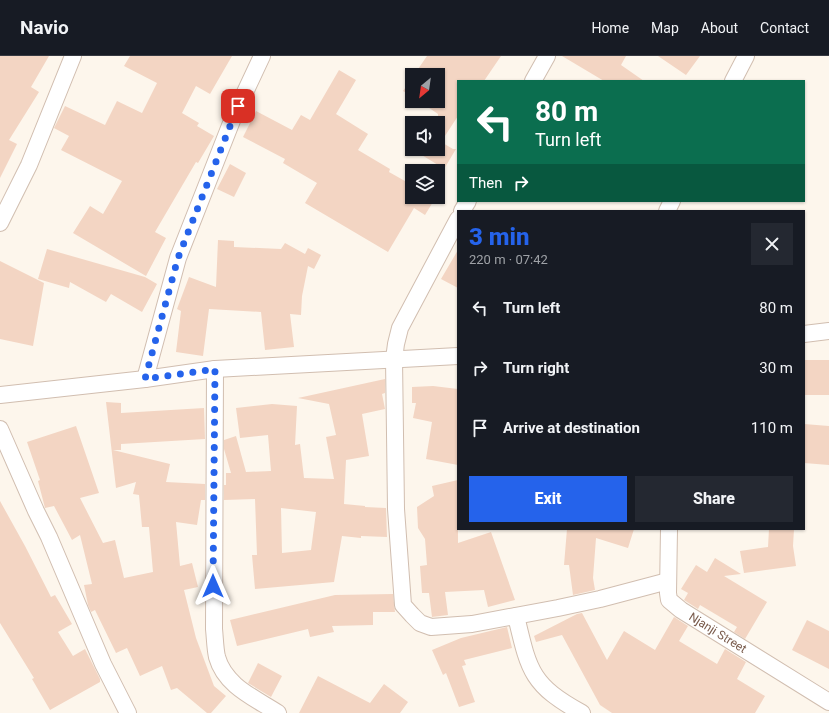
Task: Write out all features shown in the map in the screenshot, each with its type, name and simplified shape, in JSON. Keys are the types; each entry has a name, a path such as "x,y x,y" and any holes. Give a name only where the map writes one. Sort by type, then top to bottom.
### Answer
{"street":[{"path":"0,223 29,165 73,56"},
{"path":"145,379 178,258 233,118 262,56"},
{"path":"534,80 547,56"},
{"path":"734,80 746,56"},
{"path":"457,221 400,328 396,344 394,359 396,509 403,605 420,623 431,627 472,624 600,599 668,581"},
{"path":"805,334 829,331"},
{"path":"0,395 145,379 215,369 457,356"},
{"path":"215,369 214,629 218,657 224,672 233,684 278,713"},
{"path":"0,429 49,537 103,664 128,713"},
{"name":"Njanji Street","path":"669,530 669,600 681,610 829,702"},
{"path":"516,616 530,669 539,682 563,703 582,713"}],"building":[{"path":"0,56 49,56 31,87 39,92 9,140 17,144 0,178"},
{"path":"130,56 232,56 210,94 196,86 182,113 199,123 197,126 214,136 198,163 196,162 155,232 166,238 146,276 73,233 90,206 103,214 122,181 61,150 69,136 54,128 65,106 105,125 117,101 142,113 157,83 124,66"},
{"path":"427,56 501,56 485,80 457,80 457,118 445,136 445,116 438,116 438,114 429,108 445,108 445,68 419,68"},
{"path":"562,56 626,56 621,65 643,80 602,80"},
{"path":"658,56 700,56 686,75"},
{"path":"339,70 356,80 336,114 368,134 358,150 390,169 389,172 405,181 405,204 432,204 425,215 414,208 388,252 305,203 317,183 283,163 285,159 243,137 256,111 292,130 301,115 310,120"},
{"path":"445,144 456,149 445,167 445,164 436,164 423,156 445,156"},
{"path":"230,164 246,173 234,197 217,189"},
{"path":"218,240 234,241 234,247 281,249 285,243 305,254 308,248 321,255 314,269 308,266 302,296 301,315 290,314 294,347 265,350 261,312 209,309 203,356 176,352 181,311 177,309 189,277 216,287"},
{"path":"47,249 145,277 157,284 142,312 111,294 106,302 70,282 69,288 38,279"},
{"path":"457,252 457,287 441,279"},
{"path":"0,261 44,283 33,346 0,339"},
{"path":"805,360 829,360 829,395 805,395"},
{"path":"385,379 385,393 382,394 385,409 362,414 369,456 346,460 344,504 386,508 387,537 361,536 361,538 342,536 334,582 255,589 252,555 257,555 255,499 224,500 226,473 231,473 224,449 224,440 236,436 246,472 271,471 268,435 240,438 236,408 272,404 297,406 295,445 300,444 304,478 334,479 326,437 336,435 329,404 298,398","holes":["281,508 316,512 311,550 282,553"]},
{"path":"433,386 457,389 457,465 426,459 432,422 413,418 416,403 412,403 412,387"},
{"path":"106,402 121,403 121,413 204,408 205,439 121,444 121,450 113,450 170,464 166,482 205,484 205,500 201,500 197,525 176,522 180,566 192,563 198,587 184,590 196,638 214,686 226,696 211,713 207,713 177,688 171,690 162,666 140,676 127,648 116,653 95,610 91,612 88,605 84,585 92,584 80,535 72,540 54,506 45,508 38,481 40,480 27,442 76,426 99,493 80,498 103,543 115,540 124,578 153,572 149,527 142,527 139,495 133,494 136,482 116,488"},
{"path":"805,424 829,426 829,465 805,463"},
{"path":"457,480 458,543 491,532 515,600 488,607 484,590 445,592 448,615 432,617 429,593 422,593 420,566 427,565 425,539 418,528 417,507 434,496 432,486"},
{"path":"0,501 51,597 55,595 72,624 58,632 73,656 85,649 100,679 100,682 50,710 32,679 34,678 0,623"},
{"path":"567,530 634,530 628,548 596,538 593,578 595,590 573,595 569,565 564,565"},
{"path":"769,530 794,530 793,546 796,566 744,573 740,551 768,547"},
{"path":"715,558 741,574 724,576 767,602 745,639 734,632 737,627 700,605 698,609 684,600 688,593 681,589 696,565 707,572"},
{"path":"393,594 395,612 373,612 373,625 332,626 334,632 310,637 308,629 237,646 230,620 335,595"},
{"path":"582,613 607,660 624,631 655,650 674,617 688,626 679,641 717,664 725,649 746,662 737,679 765,696 755,713 612,713 600,705 562,635 536,642 534,636 577,614"},
{"path":"807,620 829,631 829,669 792,650"},
{"path":"507,627 512,648 464,660 466,665 462,666 475,702 459,707 446,673 443,675 432,650 461,638"},
{"path":"258,663 282,676 271,697 248,683"},
{"path":"318,676 370,703 384,684 408,702 400,713 299,713"}],"route":[{"path":"213,586 215,369 145,379 178,258 238,106"}]}
